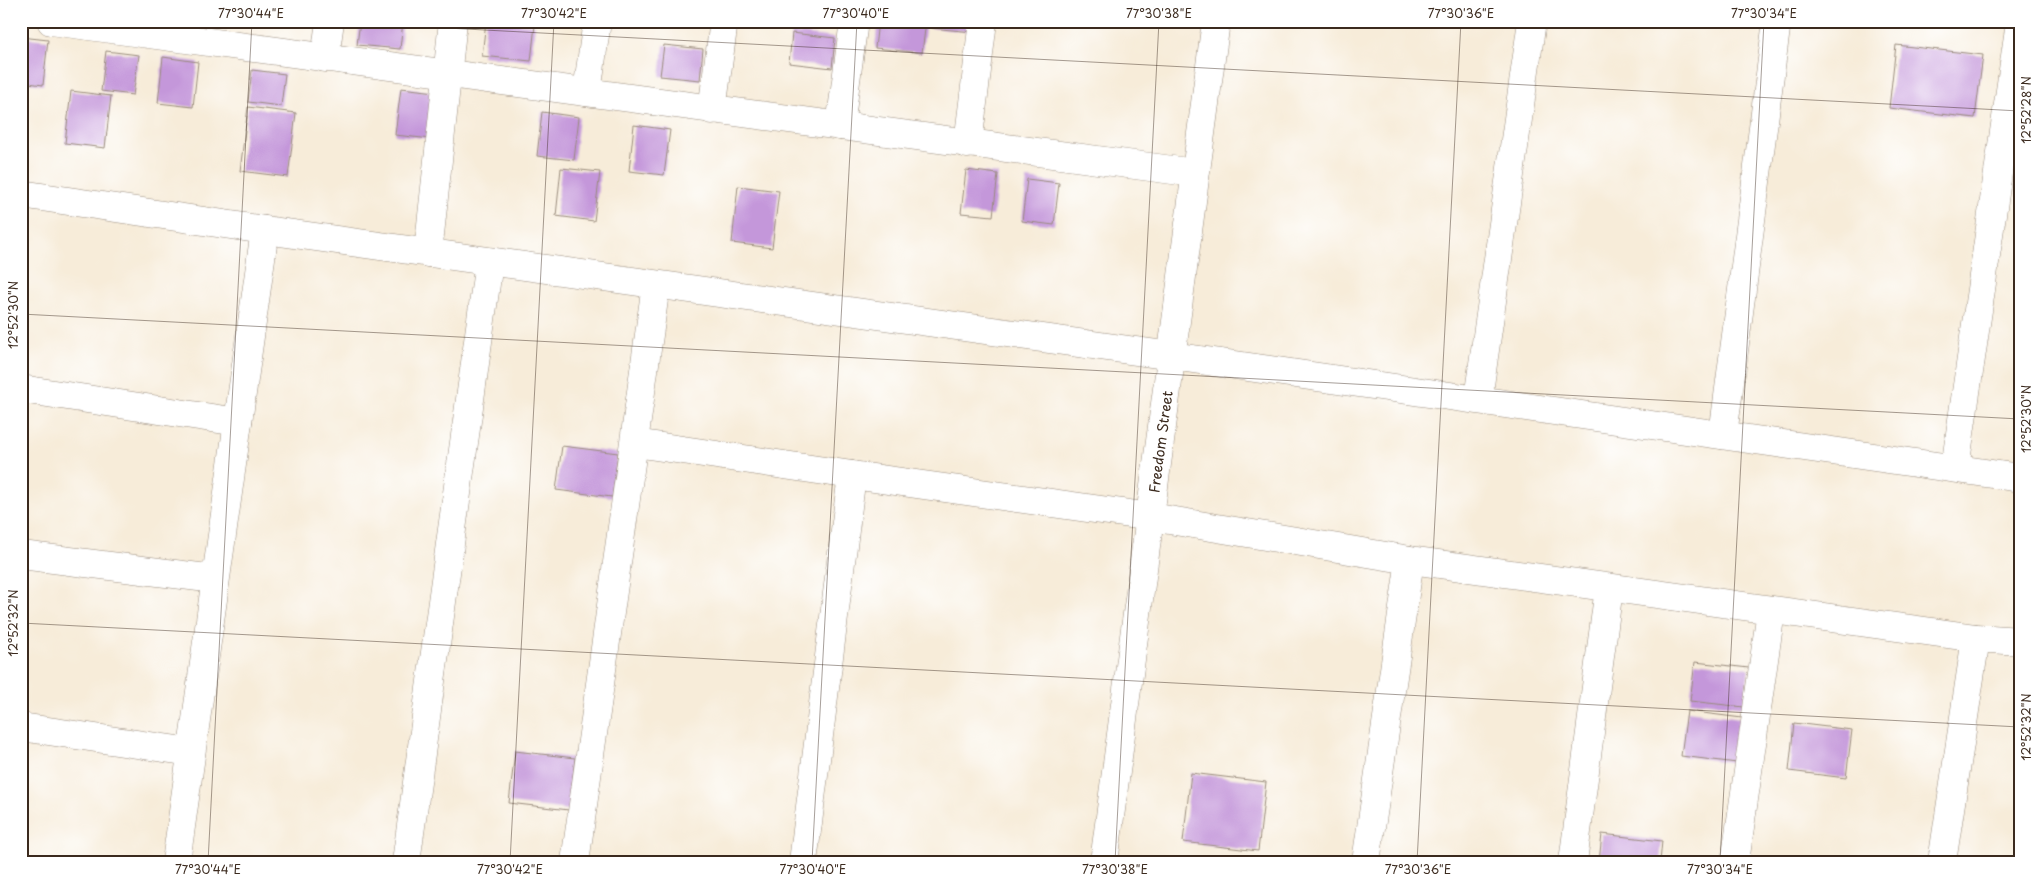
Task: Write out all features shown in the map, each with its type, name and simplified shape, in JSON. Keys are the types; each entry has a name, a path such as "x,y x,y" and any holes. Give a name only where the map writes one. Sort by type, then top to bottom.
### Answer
{"street":[{"path":"325,58 330,21"},
{"path":"428,253 446,74 454,21"},
{"path":"587,92 597,21"},
{"path":"712,110 724,21"},
{"path":"840,126 854,21"},
{"path":"968,144 983,21"},
{"name":"Freedom Street","path":"1104,862 1216,21"},
{"path":"1478,400 1532,21"},
{"path":"1723,435 1777,21"},
{"path":"68,22 201,31 325,58 1195,173"},
{"path":"1955,468 2020,22"},
{"path":"21,194 489,262 1172,356 2020,478"},
{"path":"176,862 265,230"},
{"path":"406,862 489,262"},
{"path":"575,862 656,285"},
{"path":"21,389 238,422"},
{"path":"635,443 1151,517 1410,560 1771,611 1976,638 2020,641"},
{"path":"803,862 852,475"},
{"path":"21,555 215,578"},
{"path":"1366,862 1410,560"},
{"path":"1573,862 1609,588"},
{"path":"1735,862 1771,611"},
{"path":"1942,862 1976,638"},
{"path":"21,726 191,752"}],"building":[{"path":"360,21 403,21 400,49 357,45"},
{"path":"486,21 535,25 531,61 482,56"},
{"path":"878,21 926,21 922,53 875,48"},
{"path":"931,21 974,21 973,32 931,28"},
{"path":"792,33 835,38 832,68 789,63"},
{"path":"21,37 48,40 43,85 21,82"},
{"path":"664,45 703,49 700,80 660,76"},
{"path":"1896,45 1983,55 1975,118 1889,108"},
{"path":"106,51 139,55 133,95 101,91"},
{"path":"163,57 198,62 193,107 158,103"},
{"path":"252,70 285,74 281,106 248,102"},
{"path":"401,88 436,92 431,139 395,135"},
{"path":"71,91 111,96 105,148 65,143"},
{"path":"248,107 296,113 288,177 240,171"},
{"path":"542,112 579,117 574,160 537,156"},
{"path":"634,125 670,130 664,175 629,171"},
{"path":"561,168 600,172 594,221 556,216"},
{"path":"966,170 998,174 993,216 961,213"},
{"path":"1027,179 1059,183 1054,225 1022,221"},
{"path":"738,186 779,191 772,248 732,243"},
{"path":"562,446 618,453 612,497 556,490"},
{"path":"1695,662 1749,668 1744,707 1690,701"},
{"path":"1687,711 1742,718 1737,763 1681,756"},
{"path":"1794,723 1852,730 1846,778 1789,771"},
{"path":"515,751 575,758 569,810 509,803"},
{"path":"1191,773 1266,782 1258,851 1183,842"},
{"path":"1602,834 1662,841 1660,862 1599,862"}]}
